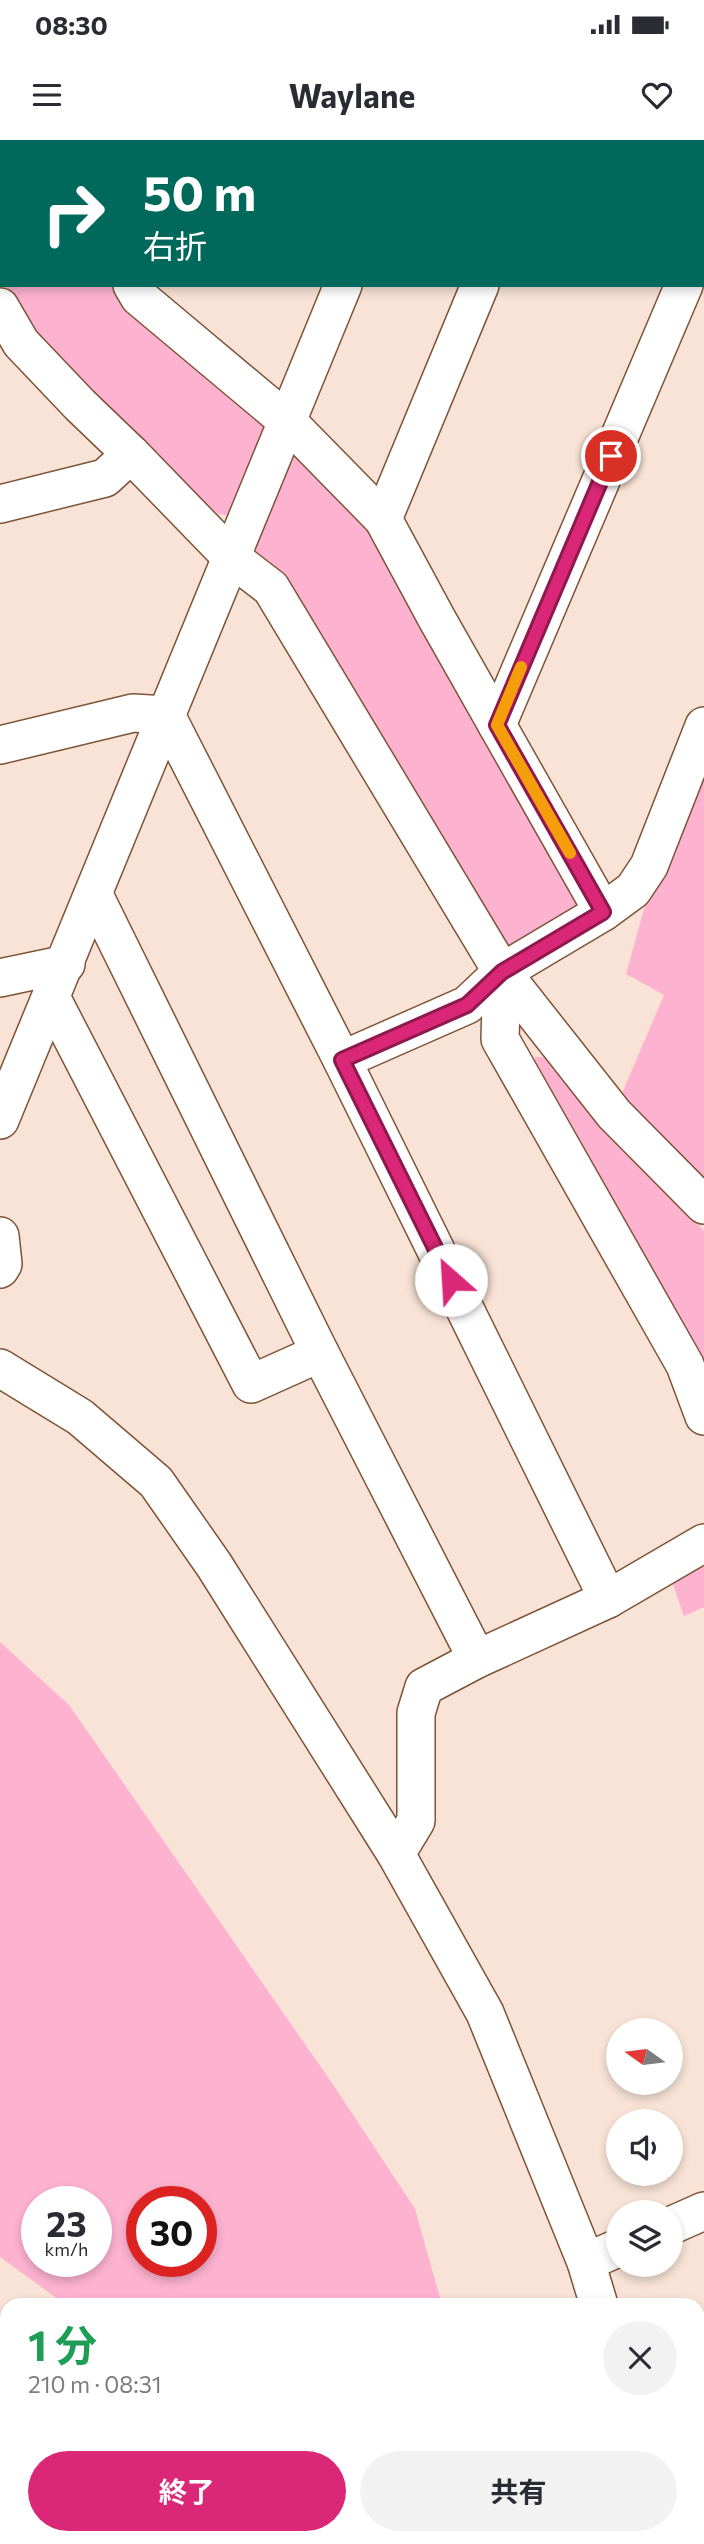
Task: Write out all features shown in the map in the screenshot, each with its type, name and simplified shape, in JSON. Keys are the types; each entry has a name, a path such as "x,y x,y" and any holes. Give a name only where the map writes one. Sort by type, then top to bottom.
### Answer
{"street":[{"path":"133,287 139,297 287,421 383,519 603,912"},
{"path":"0,1120 52,999 342,287"},
{"path":"383,519 479,287"},
{"path":"497,725 683,287"},
{"path":"0,307 21,343 80,405 232,558 271,588 502,972 614,1114 704,1205"},
{"path":"0,504 105,478 131,454"},
{"path":"0,745 133,713 166,715"},
{"path":"166,715 342,1060 608,1600"},
{"path":"342,1060 467,1005 502,972 603,912 632,890 649,866 704,726"},
{"path":"94,895 320,1353 477,1659"},
{"path":"0,978 66,964"},
{"path":"502,972 500,1039 685,1365 704,1416"},
{"path":"52,999 251,1384 320,1353"},
{"path":"0,1236 3,1264 0,1269"},
{"path":"0,1368 80,1417 156,1482 214,1565 396,1854 485,2013 602,2255 599,2298"},
{"path":"396,1854 416,1821 416,1713 424,1687 477,1659 608,1600 704,1543"},
{"path":"683,2220 704,2211"}],"shaded area":[{"path":"5,287 121,287 260,415 266,430 233,516 218,514 140,447 31,340"},
{"path":"307,450 377,526 582,892 577,910 513,948 501,941 257,563 255,538 291,455"},
{"path":"704,763 704,1192 620,1098 664,995 626,974 644,909"},
{"path":"535,1057 544,1057 704,1231 704,1385 535,1066"},
{"path":"704,1553 704,1607 684,1616 669,1573"},
{"path":"0,1642 69,1705 334,2086 415,2209 440,2298 56,2298 28,2277 112,2277 112,2186 21,2186 21,2272 0,2257"}],"slow traffic":[{"path":"521,667 497,725 570,853"}],"route":[{"path":"451,1280 342,1060 467,1005 502,972 603,912 497,725 611,456"}]}
